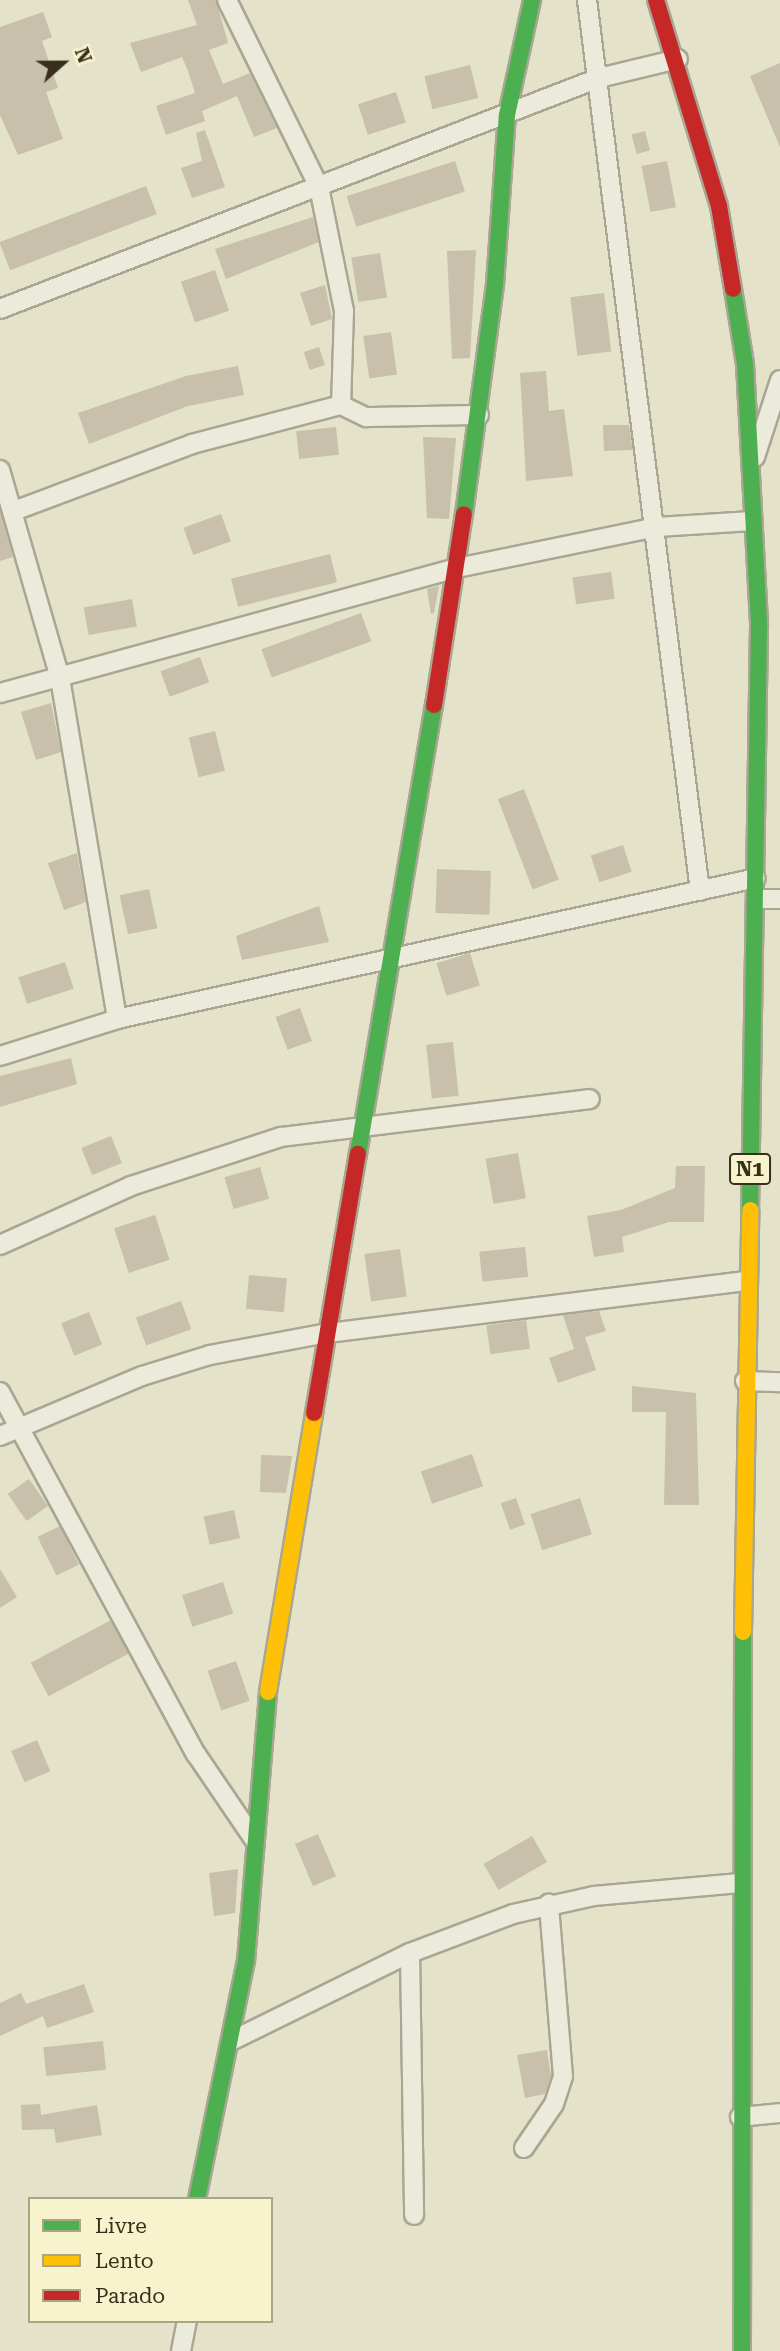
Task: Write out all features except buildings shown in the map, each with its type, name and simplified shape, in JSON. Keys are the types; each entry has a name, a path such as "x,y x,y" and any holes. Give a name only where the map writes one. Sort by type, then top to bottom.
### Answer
{"main road":[{"path":"197,2197 231,2041 250,1931 253,1838 268,1689 457,568 479,415 507,115 531,0"},
{"name":"N1","path":"656,0 678,59 719,206 746,364 759,626 757,899 745,1381 739,1883 742,2351"}],"street":[{"path":"227,0 319,187 344,311 341,405"},
{"path":"587,0 657,527 700,891"},
{"path":"0,309 599,78 678,59"},
{"path":"752,466 780,380"},
{"path":"14,511 238,429 341,405 366,417 479,415"},
{"path":"0,470 60,678 117,1019"},
{"path":"0,693 457,568 657,527 752,521"},
{"path":"0,1056 117,1019 756,878"},
{"path":"757,899 780,899"},
{"path":"0,1245 214,1155 281,1137 590,1099"},
{"path":"0,1436 22,1423 210,1355 328,1333 747,1280"},
{"path":"745,1381 780,1382"},
{"path":"0,1392 22,1423 196,1754 253,1838"},
{"path":"231,2041 410,1953 549,1904 739,1883"},
{"path":"524,2148 554,2104 563,2076 549,1904"},
{"path":"410,1953 414,2215"},
{"path":"740,2117 780,2113"},
{"path":"181,2351 187,2323"}],"traffic: fast":[{"path":"464,514 495,285 507,115 532,0"},
{"path":"733,289 745,364 759,626 750,1210"},
{"path":"358,1154 434,705"},
{"path":"742,2351 743,1632"},
{"path":"197,2197 246,1961 268,1692"}],"traffic: slow":[{"path":"743,1632 750,1210"},
{"path":"268,1692 314,1413"}],"traffic: jam":[{"path":"656,0 719,206 733,289"},
{"path":"434,705 464,514"},
{"path":"314,1413 358,1154"}]}
